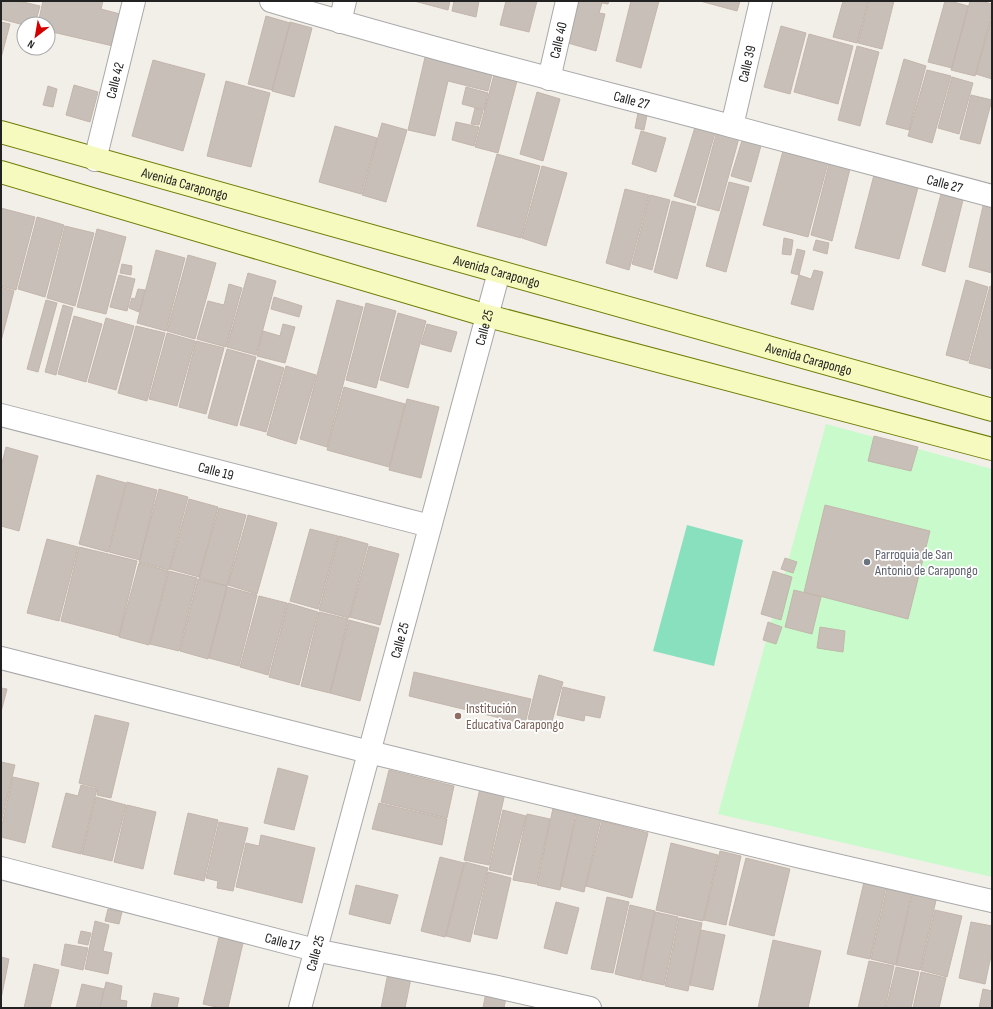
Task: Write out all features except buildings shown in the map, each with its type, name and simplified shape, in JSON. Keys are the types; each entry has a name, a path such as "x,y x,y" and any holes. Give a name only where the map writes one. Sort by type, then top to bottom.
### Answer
{"street":[{"name":"Calle 42","path":"95,160 134,1"},
{"name":"Calle 27","path":"271,1 340,22 549,79 732,126 992,196"},
{"path":"340,22 345,1"},
{"name":"Calle 40","path":"549,79 567,1"},
{"name":"Calle 39","path":"732,126 761,1"},
{"name":"Avenida Carapongo","path":"1,132 95,160 992,410"},
{"path":"1,172 488,316 992,448"},
{"name":"Calle 25","path":"300,1008 499,272"},
{"name":"Calle 19","path":"1,415 430,526"},
{"path":"1,658 369,752 797,856 992,901"},
{"name":"Calle 17","path":"1,868 315,950 493,986 590,1008"}],"green space":[{"path":"826,424 992,469 992,877 718,814"},
{"path":"687,525 743,540 714,666 653,651"}],"place":[{"name":"Parroquia de San Antonio de Carapongo","path":"867,562"},
{"name":"Institución Educativa Carapongo","path":"458,716"}]}
